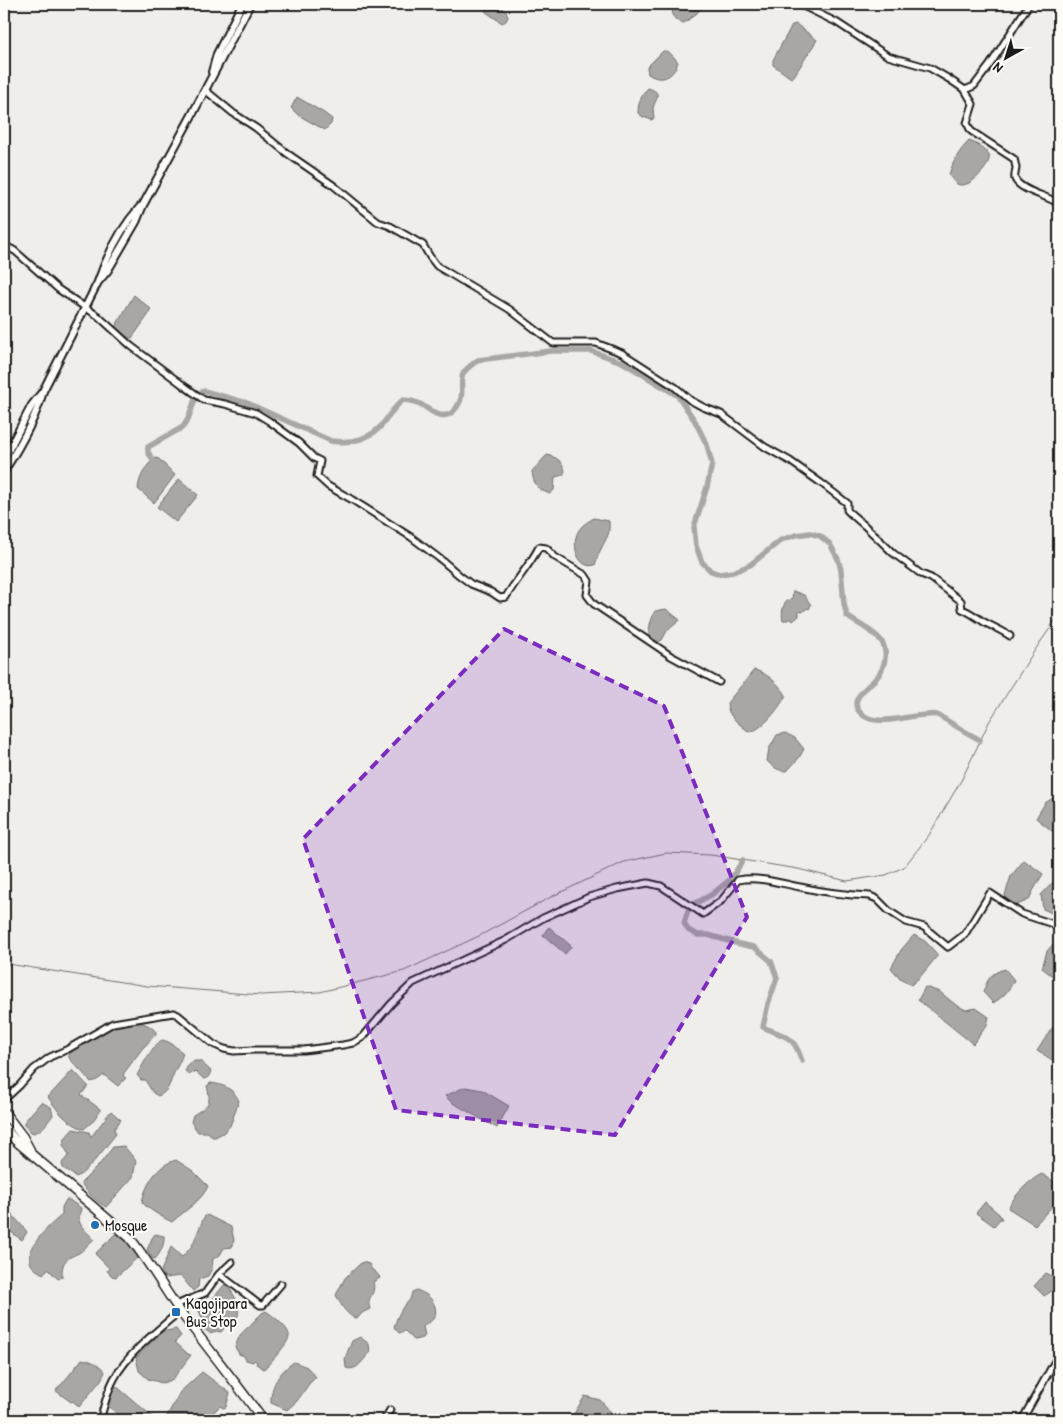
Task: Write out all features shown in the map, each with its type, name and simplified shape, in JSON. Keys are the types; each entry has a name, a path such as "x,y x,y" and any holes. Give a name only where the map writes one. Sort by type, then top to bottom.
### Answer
{"highway":[{"path":"4,1112 23,1137 32,1154"},
{"path":"4,1127 16,1141 129,1237 143,1254 178,1308 264,1420"}],"main road":[{"path":"211,78 217,54 242,4"},
{"path":"4,464 6,455 32,405 43,391 98,282 108,270 136,222 143,204 250,4"},
{"path":"4,470 13,458 40,403 43,391"}],"street":[{"path":"799,4 836,22 888,56 930,68 965,90 973,104 967,123 971,131 1014,159 1017,182 1026,189 1054,200 1059,204"},
{"path":"965,90 974,86 990,65 1029,4"},
{"path":"205,90 288,154 333,185 378,222 390,226 422,245 436,266 509,309 553,342 596,343 622,353 675,387 690,400 721,414 765,447 790,461 842,498 847,503 847,510 850,514 894,553 921,574 931,578 961,602 962,609 1010,636"},
{"path":"4,244 15,251 58,289 98,316 131,346 204,400 256,413 269,421 299,443 320,462 318,476 328,486 411,537 465,580 500,598 506,597 539,548 546,548 556,557 585,575 589,581 588,595 594,604 671,656 719,682"},
{"path":"4,1100 34,1069 50,1057 113,1024 167,1014 174,1013 178,1015 213,1044 234,1051 304,1050 353,1043 362,1038 391,1004 414,982 506,940 543,918 589,897 648,883 661,886 702,914 721,901 738,880 747,878 770,880 819,891 870,896 877,899 906,922 924,927 948,947 964,934 990,893 1022,914 1059,928"},
{"path":"100,1420 114,1379 124,1365 178,1308 206,1293 232,1262"},
{"path":"220,1274 260,1305 263,1305 281,1284"},
{"path":"1022,1420 1059,1354"},
{"path":"384,1420 390,1410"}],"highlighted area":[{"path":"504,629 664,706 747,917 615,1135 396,1110 303,839"}],"shaded area":[{"path":"486,4 498,4 506,11 508,17 506,21 502,23 486,12 484,7"},
{"path":"677,4 702,4 703,6 684,23 677,21 672,15 673,9"},
{"path":"796,24 817,40 791,78 773,65 773,60 792,25"},
{"path":"663,51 670,53 678,62 670,75 662,78 653,77 648,74 647,67"},
{"path":"648,88 657,94 653,109 654,118 652,120 638,113 640,100"},
{"path":"297,97 332,119 331,124 325,130 298,115 291,108"},
{"path":"969,141 986,151 989,159 984,169 975,179 959,185 949,175 957,156"},
{"path":"134,295 151,309 132,338 129,338 115,327"},
{"path":"547,455 559,460 565,471 563,475 555,477 554,490 550,494 542,491 537,486 532,471"},
{"path":"155,458 159,459 175,475 154,503 138,489 144,472"},
{"path":"179,479 198,495 176,522 157,507"},
{"path":"594,518 609,521 609,530 595,565 589,566 581,561 575,545 578,531"},
{"path":"793,591 804,595 811,605 809,609 807,608 803,612 799,611 799,616 793,621 790,618 783,620 784,605 786,601 792,599"},
{"path":"666,609 680,620 658,642 649,638 650,624 655,611"},
{"path":"754,670 763,673 772,680 786,695 780,706 765,723 749,732 732,716 727,703"},
{"path":"785,733 795,738 804,749 799,758 787,771 776,768 767,761 769,749 777,735"},
{"path":"1058,795 1059,827 1052,831 1036,818 1045,803"},
{"path":"1024,860 1043,874 1029,900 1017,905 1007,901 1005,895 1011,876"},
{"path":"1057,878 1059,879 1059,913 1056,915 1043,909 1041,895"},
{"path":"549,927 570,945 571,947 565,954 543,935"},
{"path":"914,935 925,941 938,955 911,985 900,978 891,968 901,950"},
{"path":"1056,941 1059,942 1059,981 1042,968 1047,951"},
{"path":"1005,969 1014,980 1006,993 993,1003 983,992 986,983 996,972"},
{"path":"925,987 940,992 956,1005 966,1010 976,1008 989,1017 987,1025 973,1044 918,1000"},
{"path":"1059,1019 1059,1064 1037,1051"},
{"path":"133,1022 149,1026 156,1034 124,1073 123,1076 126,1078 118,1086 104,1075 91,1082 69,1058 69,1054 80,1045 113,1025"},
{"path":"162,1040 171,1043 183,1053 168,1088 158,1096 153,1093 145,1080 141,1080 137,1075 152,1050"},
{"path":"193,1061 200,1061 211,1071 208,1078 204,1079 196,1072 190,1075 185,1071"},
{"path":"73,1070 88,1086 81,1095 100,1109 92,1122 84,1129 73,1124 63,1116 48,1097"},
{"path":"210,1083 228,1088 239,1101 230,1126 223,1133 215,1137 212,1137 208,1132 198,1132 191,1122 193,1115 208,1104 207,1086"},
{"path":"465,1087 482,1090 509,1106 497,1128 451,1102 445,1096"},
{"path":"41,1102 51,1107 53,1115 42,1128 34,1133 31,1132 24,1122"},
{"path":"111,1111 121,1120 114,1129 116,1134 91,1165 76,1177 63,1168 62,1163 69,1155 63,1145 65,1138 73,1129 89,1132 91,1137"},
{"path":"124,1146 136,1161 133,1177 106,1207 92,1197 81,1183 113,1147"},
{"path":"176,1160 193,1171 208,1186 197,1201 172,1222 151,1210 142,1202 153,1176 163,1166"},
{"path":"1042,1174 1056,1183 1057,1201 1035,1225 1008,1208 1023,1188"},
{"path":"66,1200 81,1208 80,1223 94,1239 81,1252 65,1261 62,1277 58,1279 48,1269 43,1274 31,1265 30,1254 36,1241 62,1215 62,1207"},
{"path":"985,1202 1002,1219 994,1226 976,1213"},
{"path":"8,1208 27,1232 22,1240 4,1227 4,1214"},
{"path":"207,1215 231,1227 234,1240 232,1247 224,1248 220,1255 213,1259 212,1268 208,1276 199,1279 198,1287 193,1291 181,1276 165,1278 161,1271 171,1247 182,1257 192,1246 204,1217"},
{"path":"116,1233 129,1244 138,1257 116,1277 107,1271 109,1268 95,1254"},
{"path":"155,1234 164,1236 164,1239 160,1252 153,1259 147,1250"},
{"path":"362,1262 369,1264 380,1278 373,1282 374,1290 369,1302 370,1309 362,1313 357,1319 347,1312 336,1295 345,1278"},
{"path":"1046,1273 1059,1279 1057,1285 1044,1296 1034,1286"},
{"path":"225,1284 236,1298 238,1316 221,1332 216,1331 211,1334 200,1326 202,1318 195,1302 199,1300 210,1302"},
{"path":"417,1290 430,1298 436,1313 432,1320 423,1327 425,1335 423,1338 414,1340 405,1331 399,1333 394,1327 412,1292"},
{"path":"266,1311 284,1326 289,1337 282,1349 264,1369 256,1364 255,1360 253,1362 246,1360 235,1347 240,1335"},
{"path":"176,1329 181,1336 175,1342 191,1355 172,1380 162,1383 148,1379 139,1371 136,1358 162,1332"},
{"path":"360,1337 369,1344 370,1352 357,1367 346,1368 345,1358 352,1341"},
{"path":"82,1359 95,1363 105,1372 101,1380 79,1407 56,1391"},
{"path":"294,1362 307,1367 316,1377 297,1401 287,1410 271,1403 271,1397 277,1380 284,1370"},
{"path":"202,1372 230,1393 226,1407 220,1406 213,1413 214,1417 212,1420 169,1420 166,1418 180,1392"},
{"path":"116,1386 153,1419 126,1420 106,1405"},
{"path":"585,1396 600,1400 611,1412 606,1420 570,1420"}],"waterway":[{"path":"153,460 148,452 148,447 183,427 197,394 204,391 247,403 331,441 346,442 361,439 374,432 403,400 418,403 439,415 443,416 452,413 462,395 463,374 478,360 551,351 591,351 622,362 678,396 695,421 707,445 712,464 707,487 694,527 696,546 702,562 711,571 720,574 733,572 750,565 781,540 810,533 820,536 830,544 838,559 847,616 877,636 884,648 885,661 882,669 857,699 856,705 858,710 863,715 877,720 937,715 980,740"},
{"path":"4,965 8,964 147,986 261,995 320,992 404,971 481,935 551,897 624,862 666,853 711,855 798,869 847,881 886,875 904,867 929,835 962,779 989,722 1059,615"},
{"path":"743,860 731,879 711,895 694,904 688,911 684,923 688,930 698,935 708,935 754,947 771,961 777,978 768,1004 763,1027 784,1035 792,1041 802,1061"}],"place":[{"name":"Mosque","path":"95,1225"},
{"name":"Kagojipara Bus Stop","path":"176,1312"}]}
